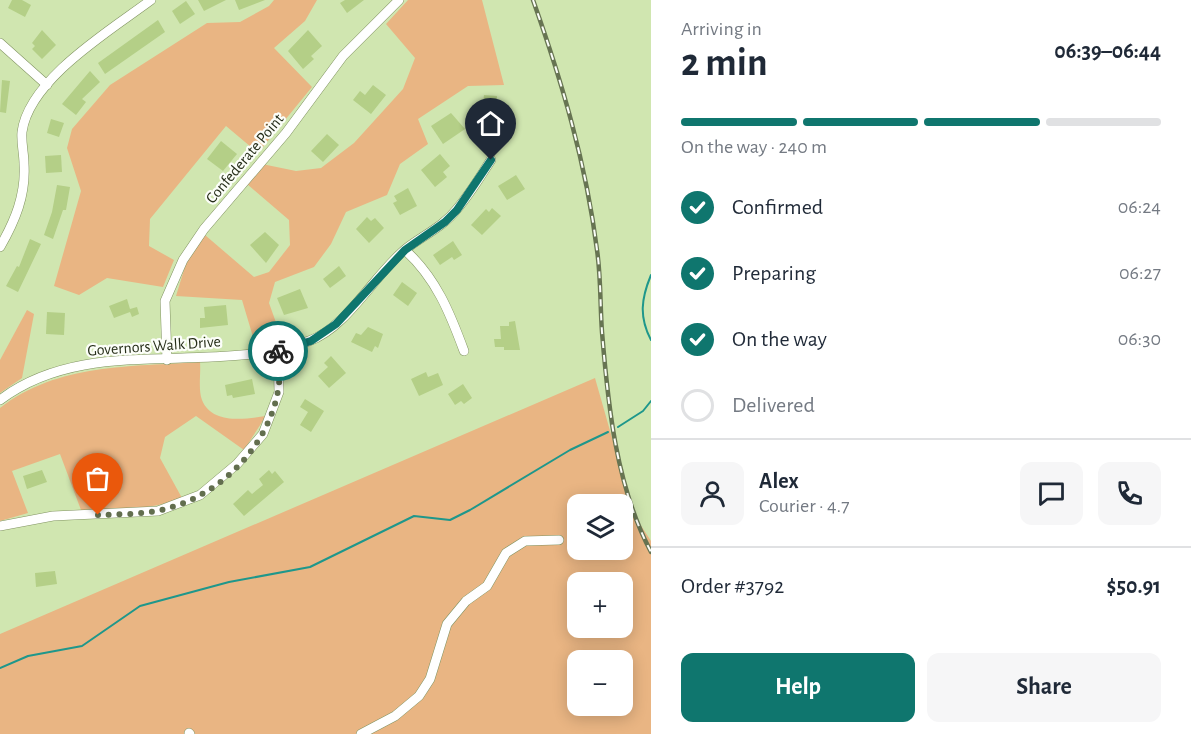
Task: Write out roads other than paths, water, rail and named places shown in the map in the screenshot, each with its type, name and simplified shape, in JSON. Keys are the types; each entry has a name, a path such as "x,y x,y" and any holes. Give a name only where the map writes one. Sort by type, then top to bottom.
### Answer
{"street":[{"path":"0,246 14,222 21,199 24,175 22,145 24,121 28,110 47,85 86,47 151,0"},
{"name":"Confederate Point","path":"167,360 165,301 183,260 204,230 285,133 343,56 399,0"},
{"path":"0,43 47,85"},
{"name":"Governors Walk Drive","path":"0,400 36,379 62,369 95,364 278,350 311,341 336,324 405,250 445,222 457,210 491,160"},
{"path":"405,250 431,279 447,305 464,351"},
{"path":"0,526 53,516 158,511 200,495 237,464 263,434 272,416 279,392 278,350"},
{"path":"361,734 395,716 418,696 430,679 447,624 466,602 487,586 495,568 506,553 525,542 559,540"}],"waterway":[{"path":"651,275 643,300 643,316 651,340"},
{"path":"618,427 643,411 651,401"},
{"path":"0,668 28,656 82,646 140,606 229,582 310,567 414,516 450,520 570,450 608,432"}],"railway":[{"path":"533,0 554,61 580,154 598,260 604,360 616,445 629,500 651,552"}]}
